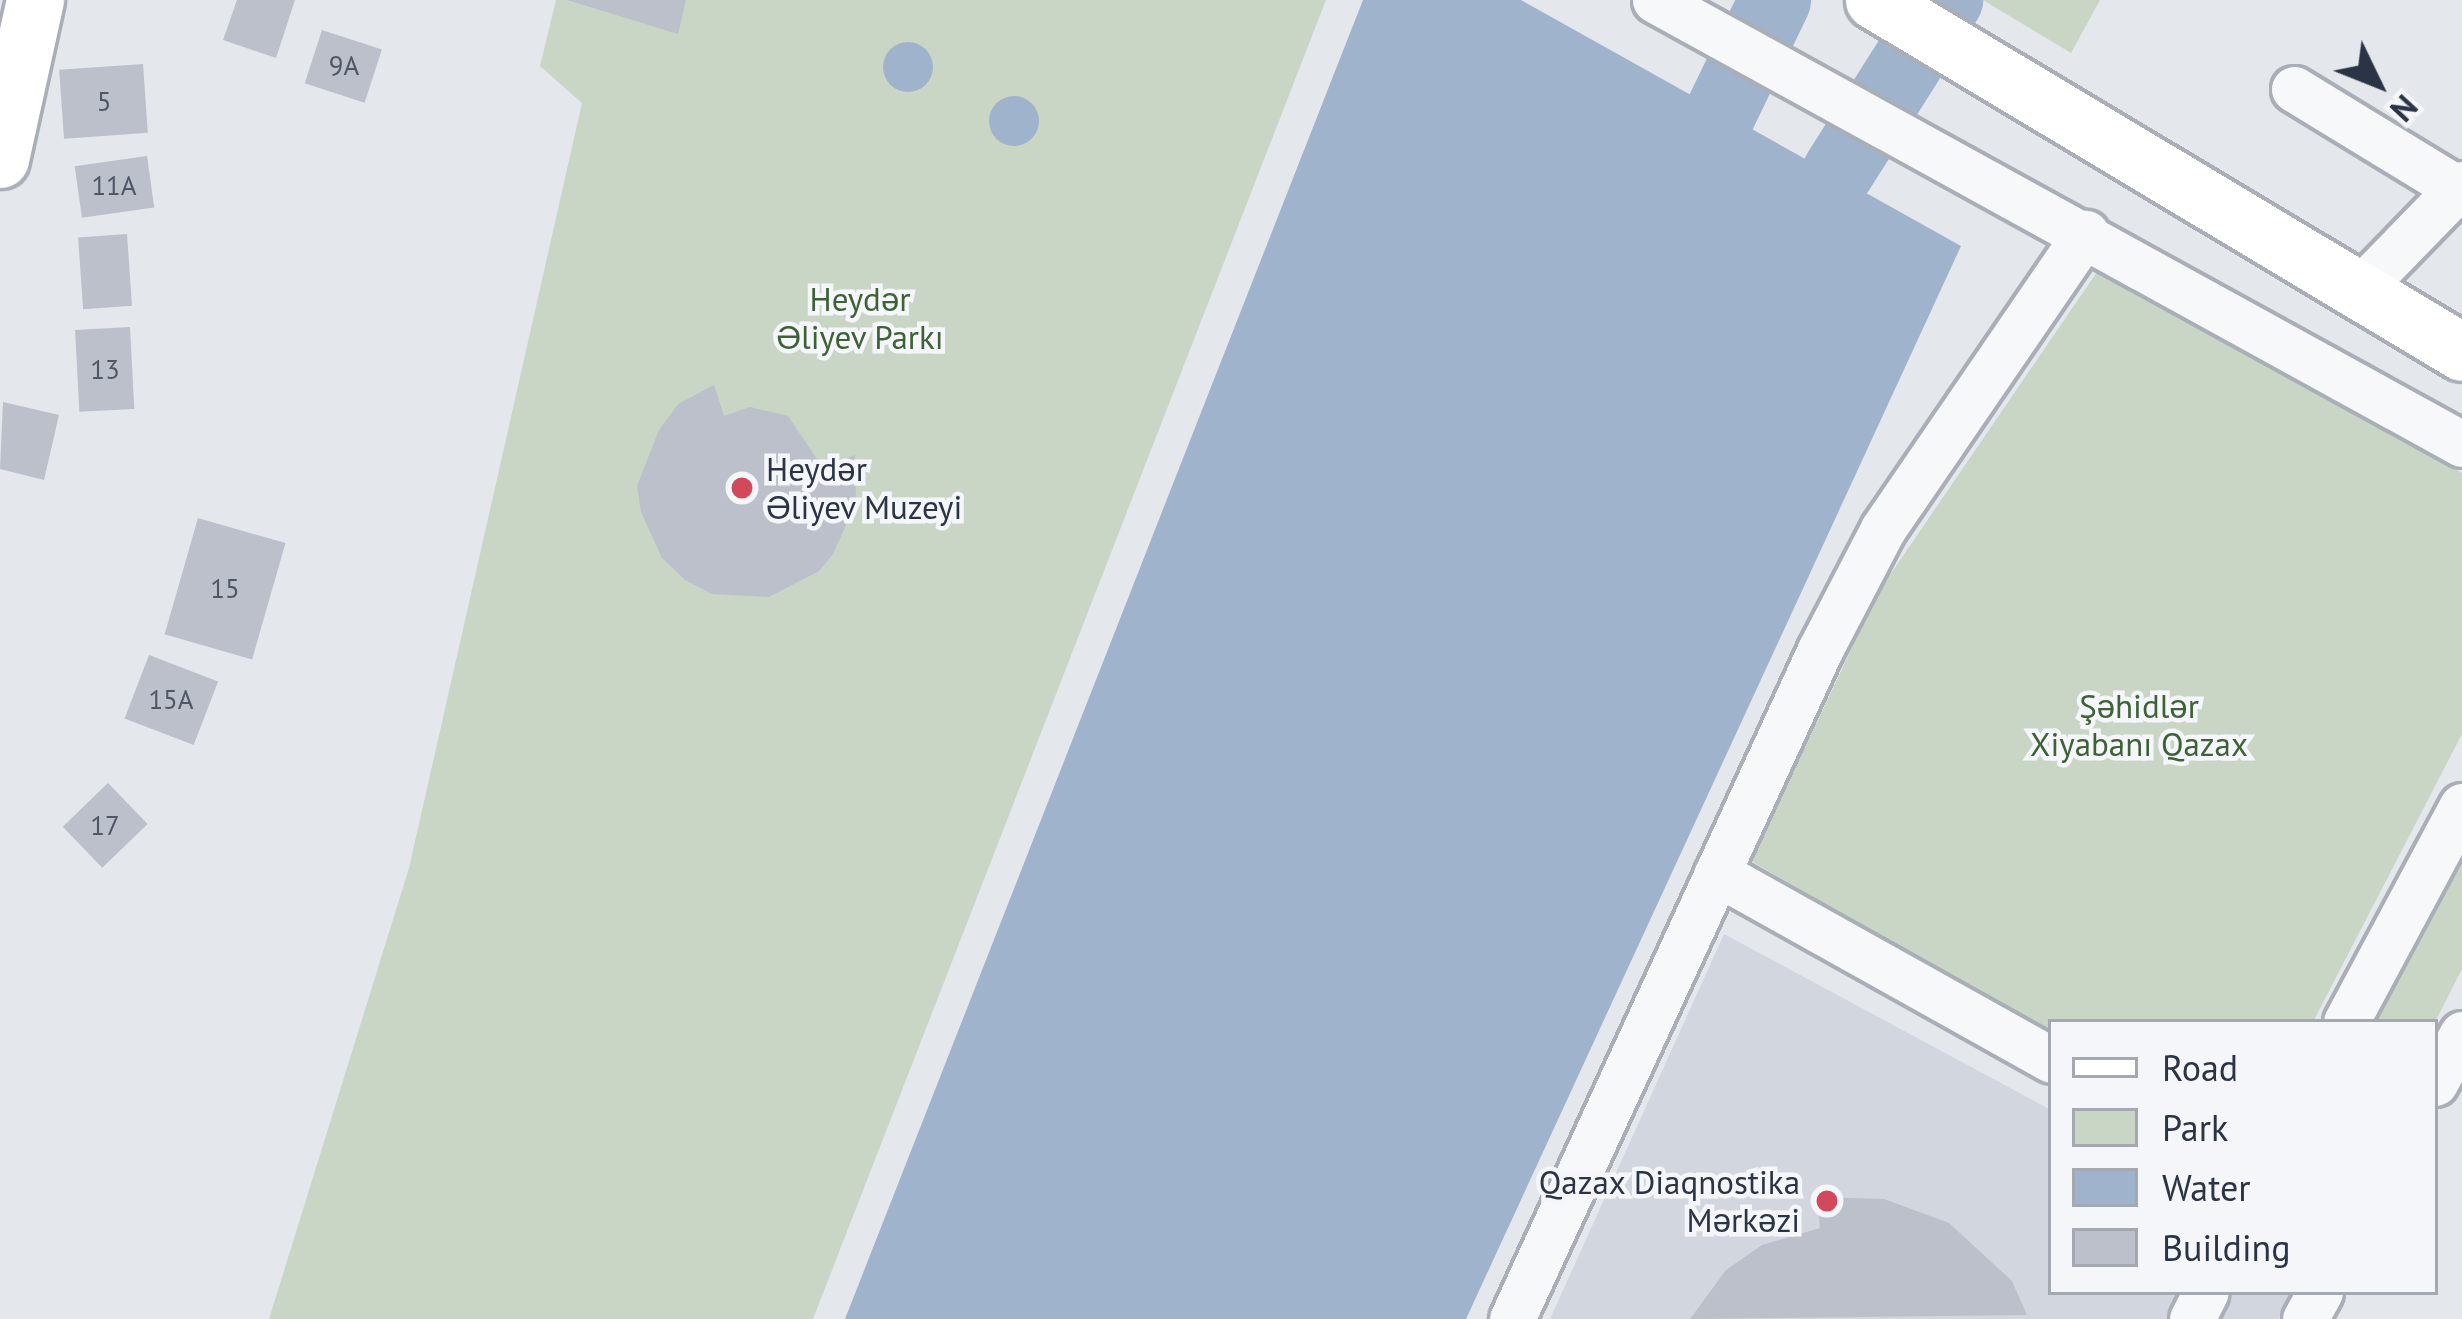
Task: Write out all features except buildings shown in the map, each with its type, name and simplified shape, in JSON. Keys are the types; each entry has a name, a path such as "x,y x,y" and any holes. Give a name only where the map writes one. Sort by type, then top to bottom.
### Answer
{"main road":[{"path":"0,159 9,79 35,0"},
{"path":"1874,0 2462,352"}],"street":[{"path":"1655,0 2037,206 2462,444"},
{"path":"2294,89 2460,187 2360,290"},
{"path":"1512,1319 1717,873 1883,530 2086,233"},
{"path":"2348,1019 2462,806"},
{"path":"1717,873 2048,1058"},
{"path":"2438,1078 2462,1034"}],"shaded area":[{"name":"Qazax Diaqnostika Mərkəzi","path":"1724,934 2048,1108 2048,1295 2292,1295 2279,1319 1550,1319"}],"green space":[{"name":"Heydər Əliyev Parkı","path":"556,0 1326,0 813,1319 269,1319 409,868 582,103 540,66"},
{"path":"1983,0 2100,0 2071,53"},
{"name":"Şəhidlər Xiyabanı Qazax","path":"2101,266 2462,473 2462,734 2315,1019 2048,1019 2048,1032 1751,861 1879,591"},
{"path":"2452,858 2462,861 2462,969 2437,1019 2370,1019"}],"water":[{"path":"1363,0 1521,0 1961,246 1466,1319 845,1319"},
{"path":"908,42 925,50 933,67 925,84 908,92 891,84 883,67 891,50"},
{"path":"1014,96 1031,104 1039,121 1031,138 1014,146 997,138 989,121 997,104"}],"waterway":[{"path":"1679,199 1775,0"},
{"path":"1838,172 1947,0"}],"place":[{"name":"Heydər Əliyev Muzeyi","path":"742,488"},
{"name":"Qazax Diaqnostika Mərkəzi","path":"1827,1201"}]}
